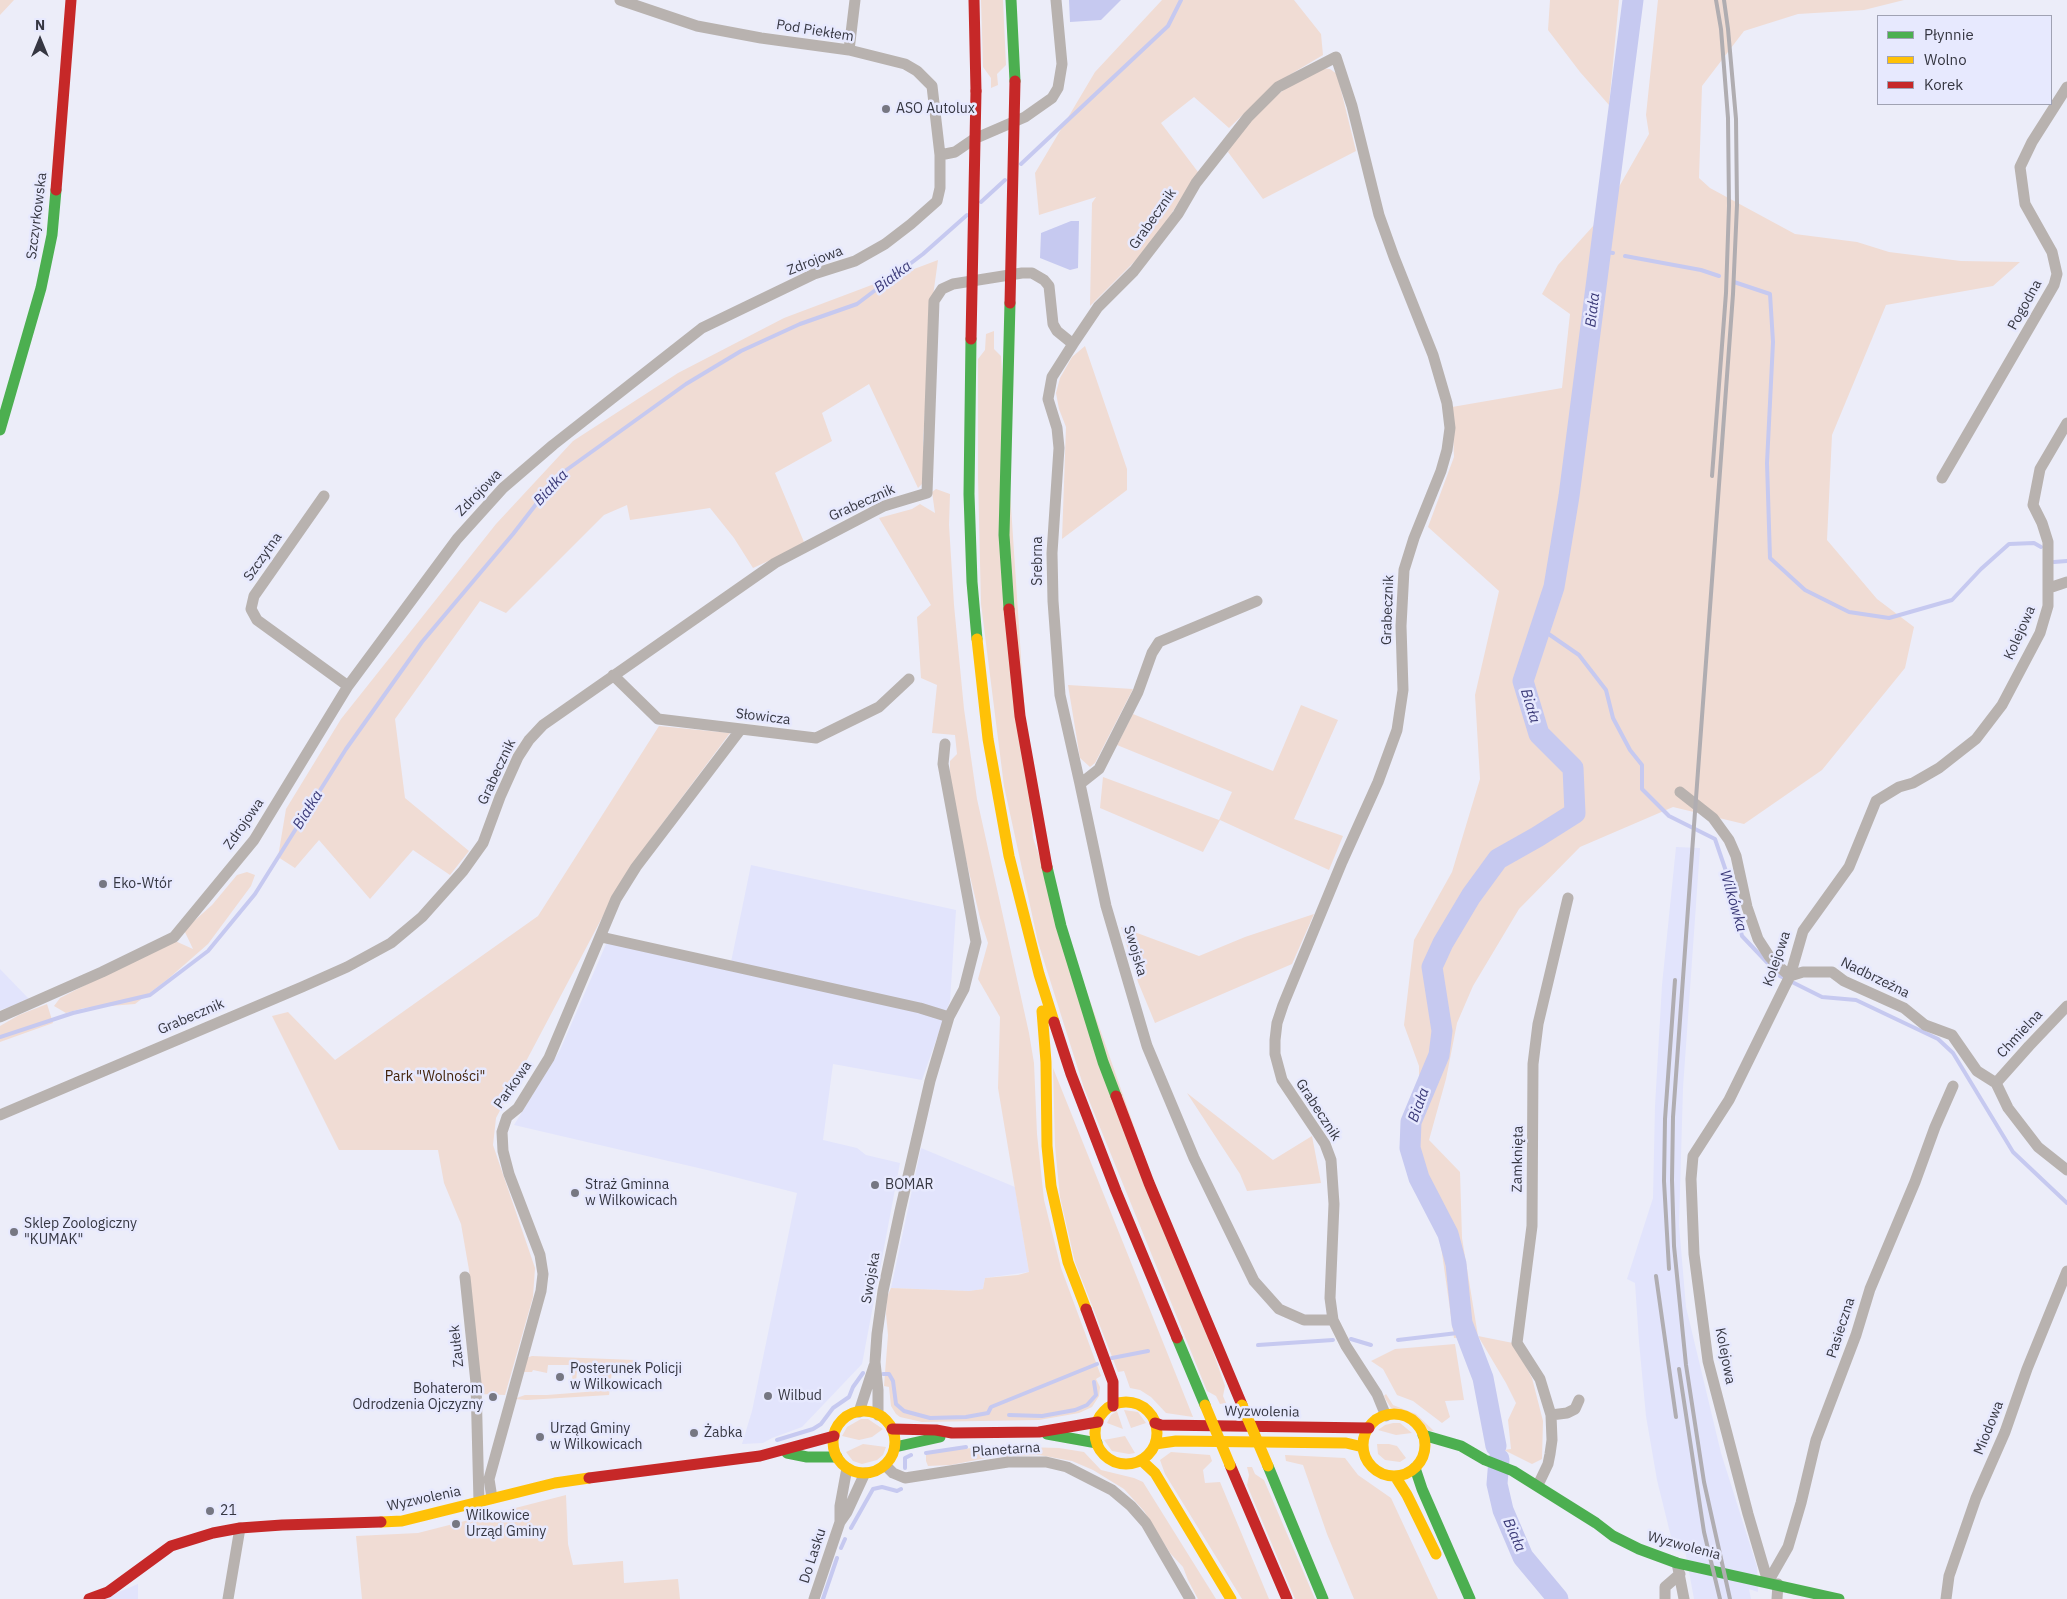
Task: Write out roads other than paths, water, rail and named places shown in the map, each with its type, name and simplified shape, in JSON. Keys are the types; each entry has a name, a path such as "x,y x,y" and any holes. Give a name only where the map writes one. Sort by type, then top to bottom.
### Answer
{"main road":[{"name":"Szczyrkowska","path":"0,430 41,288 52,235 71,0"},
{"path":"974,0 976,91 971,338 970,534 980,682 998,802 1011,865 1039,974 1092,1133 1287,1599"},
{"path":"1011,0 1014,81 1004,535 1007,595 1020,716 1043,848 1061,926 1103,1062 1143,1167 1323,1599"},
{"path":"1039,974 1046,1062 1047,1146 1051,1186 1068,1262 1113,1382 1113,1406"},
{"path":"1130,1402 1138,1405 1151,1415 1155,1423 1157,1432 1155,1444 1148,1455 1140,1460 1132,1463 1115,1462 1101,1451 1097,1443 1096,1432 1098,1422 1106,1410 1113,1406 1130,1402"},
{"path":"859,1412 869,1412 878,1415 884,1418 892,1429 895,1447 893,1454 885,1465 879,1469 865,1473 847,1468 837,1457 833,1447 834,1436 843,1420 859,1412"},
{"path":"1402,1415 1409,1418 1415,1423 1433,1451 1423,1457 1415,1468 1406,1474 1395,1476 1380,1473 1373,1468 1365,1455 1363,1447 1368,1428 1379,1418 1386,1416 1402,1415"},
{"path":"892,1429 936,1430 952,1433 1040,1432 1098,1422"},
{"name":"Wyzwolenia","path":"1155,1423 1160,1425 1368,1428"},
{"path":"1040,1432 1097,1443"},
{"path":"895,1447 952,1433"},
{"name":"Wyzwolenia","path":"89,1599 108,1592 170,1546 240,1528 402,1521 577,1479 780,1452 834,1436"},
{"name":"Wyzwolenia","path":"1423,1436 1461,1446 1486,1460 1540,1480 1613,1536 1678,1568 1773,1583 1839,1599"},
{"path":"1155,1444 1176,1441 1346,1443 1363,1447"},
{"name":"Wyzwolenia","path":"1433,1451 1486,1460"},
{"name":"Wyzwolenia","path":"780,1452 807,1457 837,1457"},
{"path":"1140,1460 1155,1473 1231,1599"},
{"path":"1415,1468 1422,1489 1470,1599"},
{"path":"1395,1476 1408,1495 1440,1562"}],"street":[{"name":"Pod Piekłem","path":"620,0 698,26 761,38 849,50 905,64 926,78 932,86 940,155"},
{"path":"849,50 855,0"},
{"path":"940,155 955,152 974,139 1025,118 1052,98 1058,88 1062,64 1056,0"},
{"name":"Grabecznik","path":"0,1115 302,987 347,967 391,943 422,917 463,871 483,843 518,756 543,726 775,563 884,506 927,493 934,301 942,289 953,284 1032,273 1044,280 1049,286 1054,324 1057,331 1073,344 1098,306 1134,271 1178,214 1196,183 1248,118 1278,87 1336,57 1352,106 1367,173 1379,215 1432,355 1447,403 1450,428 1447,450 1441,471 1414,538 1404,570 1401,626 1403,690 1397,730 1378,782 1342,862 1277,1023 1275,1054 1282,1080 1325,1144 1331,1160 1334,1204 1330,1298 1333,1320 1346,1346 1377,1394 1386,1416"},
{"name":"Pogodna","path":"1942,478 2054,285 2057,274 2052,252 2024,204 2020,167 2032,142 2067,87"},
{"name":"Zdrojowa","path":"0,1017 102,972 174,936 254,840 348,686 457,539 503,488 552,446 702,328 814,274 856,261 911,224 936,201 940,188 940,155"},
{"name":"Srebrna","path":"1073,344 1052,377 1048,399 1057,428 1059,448 1052,553 1053,601 1060,695 1080,784"},
{"name":"Kolejowa","path":"1773,1583 1748,1514 1708,1361 1694,1254 1691,1179 1693,1156 1729,1100 1788,981 1803,931 1849,867 1876,801 1899,787 1912,783 1945,763 1976,739 2002,705 2045,620 2049,588 2048,542 2042,523 2033,505 2040,469 2067,423"},
{"name":"Szczytna","path":"324,496 254,596 251,609 257,620 348,686"},
{"path":"2049,588 2067,582"},
{"path":"1080,784 1099,769 1138,692 1152,653 1159,642 1256,601"},
{"name":"Słowicza","path":"613,675 658,719 816,738 879,707 909,678"},
{"name":"Parkowa","path":"492,1498 489,1479 539,1300 543,1274 540,1255 509,1174 503,1151 502,1132 507,1117 518,1108 549,1058 616,899 636,867 741,729"},
{"name":"Swojska","path":"875,1362 883,1291 930,1081 949,1017 964,989 976,942 943,764 945,744"},
{"name":"Swojska","path":"1080,784 1106,906 1147,1046 1194,1158 1254,1281 1279,1310 1304,1320 1333,1320"},
{"path":"1680,792 1713,818 1729,840 1736,856 1747,907 1758,939 1788,981"},
{"name":"Zamknięta","path":"1540,1480 1548,1464 1552,1440 1551,1415 1540,1379 1517,1342 1532,1226 1534,1054 1538,1024 1568,898"},
{"path":"601,937 920,1008 949,1017"},
{"name":"Nadbrzeżna","path":"1788,981 1803,972 1832,972 1844,980 1904,1008 1925,1025 1952,1035 1977,1071 1996,1083 2008,1108 2038,1147 2067,1170"},
{"name":"Chmielna","path":"1996,1083 2067,1006"},
{"name":"Pasieczna","path":"1773,1583 1788,1547 1816,1440 1856,1335 1870,1289 1915,1182 1935,1127 1954,1086"},
{"name":"Miodowa","path":"1946,1599 1949,1576 1976,1498 2005,1432 2067,1271"},
{"name":"Zaułek","path":"465,1277 476,1383 479,1502"},
{"path":"859,1412 875,1362"},
{"path":"875,1362 878,1415"},
{"path":"1551,1415 1567,1413 1575,1409 1579,1400"},
{"name":"Planetarna","path":"885,1465 893,1473 905,1478 1008,1462 1046,1462 1067,1466 1112,1490 1131,1506 1146,1523 1190,1599"},
{"path":"840,1522 840,1506 847,1468"},
{"path":"840,1522 847,1512 865,1473"},
{"name":"Do Lasku","path":"814,1599 840,1522"},
{"path":"228,1599 240,1528"},
{"path":"1665,1599 1665,1587 1678,1568"},
{"path":"1678,1568 1684,1599"},
{"path":"1773,1583 1777,1599"}],"waterway":[{"name":"Białka","path":"1021,164 1168,26 1181,0"},
{"name":"Biała","path":"1496,1446 1483,1378 1462,1323 1456,1264 1448,1234 1419,1178 1410,1148 1411,1122 1439,1055 1442,1031 1432,967 1443,943 1471,896 1498,859 1575,813 1573,768 1539,734 1523,681 1554,587 1569,496 1633,0"},
{"name":"Białka","path":"981,202 1005,180"},
{"name":"Białka","path":"0,1037 73,1013 150,995 208,951 255,894 346,749 422,642 513,534 558,476 686,384 741,351 800,324 857,304 923,254 967,215"},
{"path":"1600,251 1613,253"},
{"path":"1625,256 1701,270 1719,276"},
{"path":"1734,282 1770,294 1773,342 1767,463 1770,558 1805,590 1849,612 1889,618 1952,600 1981,569 2009,544 2034,543 2041,547"},
{"path":"2054,562 2067,561"},
{"name":"Wilkówka","path":"1540,628 1579,655 1606,690 1613,718 1630,750 1642,765 1642,789 1669,816 1715,839 1729,880 1742,936 1780,976 1822,997 1856,1000 1938,1039 1953,1053 2013,1152 2067,1203"},
{"path":"1398,1340 1466,1332"},
{"path":"1351,1339 1371,1345"},
{"path":"1258,1345 1333,1340"},
{"path":"1112,1358 1148,1351"},
{"path":"883,1374 889,1374 893,1381 896,1404 904,1411 930,1418 966,1417 988,1413 991,1407 1097,1364"},
{"path":"777,1440 813,1429 821,1424 833,1408 849,1397 853,1387 863,1373"},
{"path":"1009,1415 1042,1416 1075,1410 1087,1405 1096,1395 1094,1382"},
{"path":"926,1453 966,1447"},
{"path":"905,1468 905,1458 911,1455"},
{"name":"Biała","path":"1499,1459 1497,1484 1503,1510 1523,1557 1558,1599"},
{"path":"851,1528 873,1489 882,1487 897,1491 901,1489"},
{"path":"841,1548 845,1539"},
{"path":"823,1599 837,1558"}],"railway":[{"path":"1712,476 1726,293 1729,206 1728,118 1721,29 1716,0"},
{"path":"1724,0 1736,119 1737,205 1733,294 1673,1117 1672,1180 1674,1246 1686,1365 1704,1482 1730,1599"},
{"path":"1669,1269 1664,1181 1665,1119 1675,980"},
{"path":"1656,1276 1676,1417"},
{"path":"1679,1369 1704,1532 1720,1599"}],"place":[{"name":"ASO Autolux","path":"886,109"},
{"name":"Eko-Wtór","path":"103,884"},
{"name":"BOMAR","path":"875,1185"},
{"name":"Straż Gminna w Wilkowicach","path":"575,1193"},
{"name":"Sklep Zoologiczny \"KUMAK\"","path":"14,1232"},
{"name":"Posterunek Policji w Wilkowicach","path":"560,1377"},
{"name":"Wilbud","path":"768,1396"},
{"name":"Bohaterom Odrodzenia Ojczyzny","path":"493,1397"},
{"name":"Żabka","path":"694,1433"},
{"name":"Urząd Gminy w Wilkowicach","path":"540,1437"},
{"name":"21","path":"210,1511"},
{"name":"Wilkowice Urząd Gminy","path":"456,1524"}],"park label":[{"name":"Park \"Wolności\"","path":"435,1077"}]}
